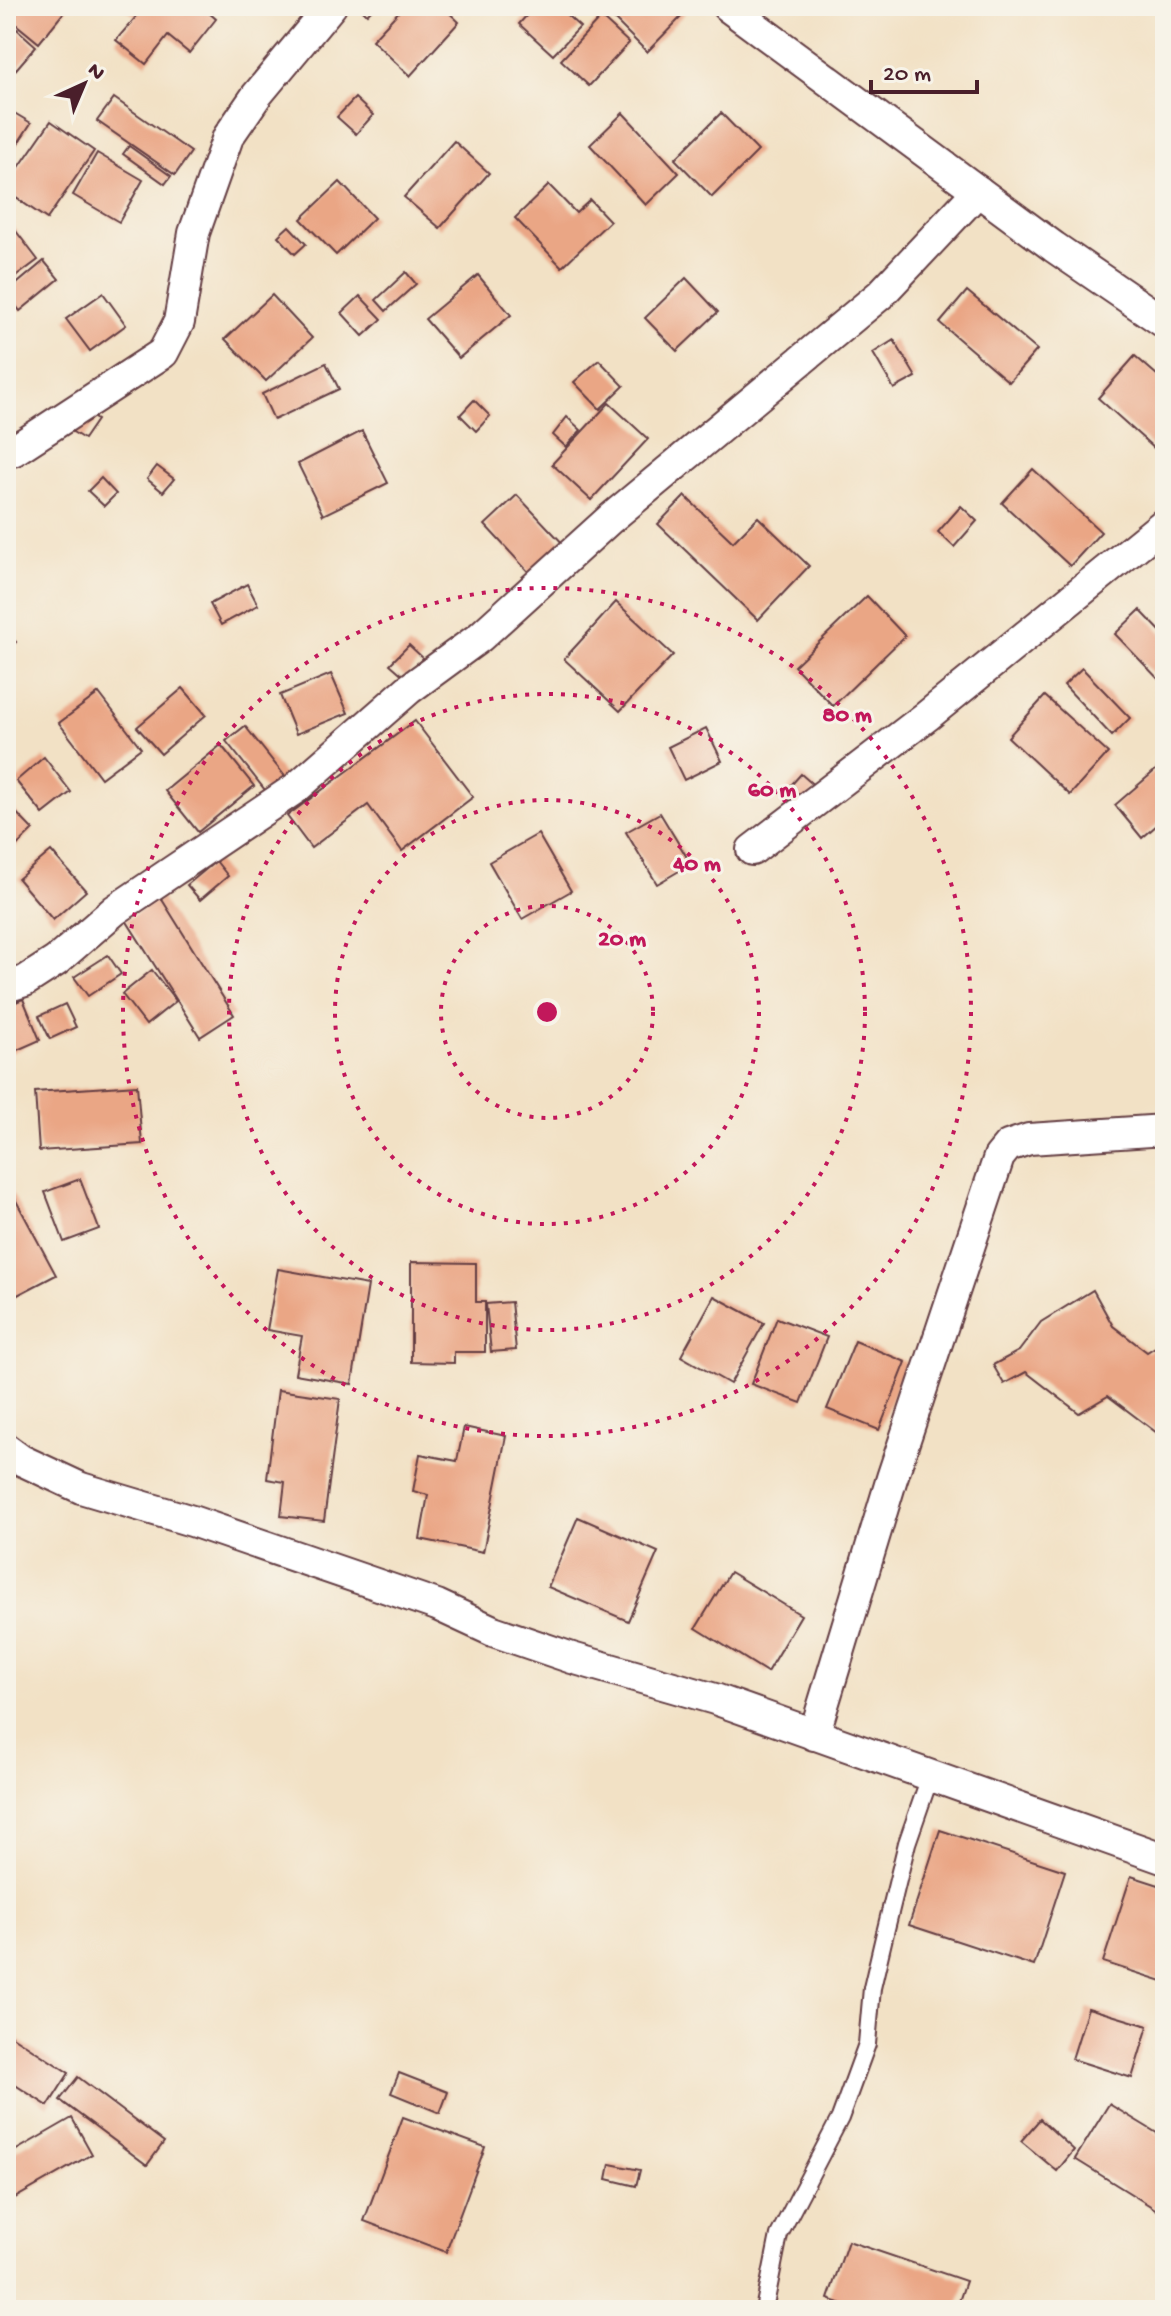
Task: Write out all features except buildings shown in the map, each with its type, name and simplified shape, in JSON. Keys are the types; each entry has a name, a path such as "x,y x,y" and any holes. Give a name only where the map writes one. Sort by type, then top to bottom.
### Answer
{"street":[{"path":"6,451 13,451 163,353 179,322 194,233 228,137 257,95 331,6"},
{"path":"727,6 978,191 1165,323"},
{"path":"6,987 25,981 56,961 115,910 296,788 409,689 480,637 610,519 881,294 978,191"},
{"path":"752,850 927,716 1165,523"},
{"path":"814,1735 892,1478 999,1157 1008,1146 1029,1139 1165,1130"},
{"path":"6,1449 21,1460 81,1488 335,1569 572,1658 715,1699 1165,1859"}],"lane":[{"path":"764,2310 779,2235 840,2118 867,2044 872,1988 884,1937 907,1843 931,1774"}]}
